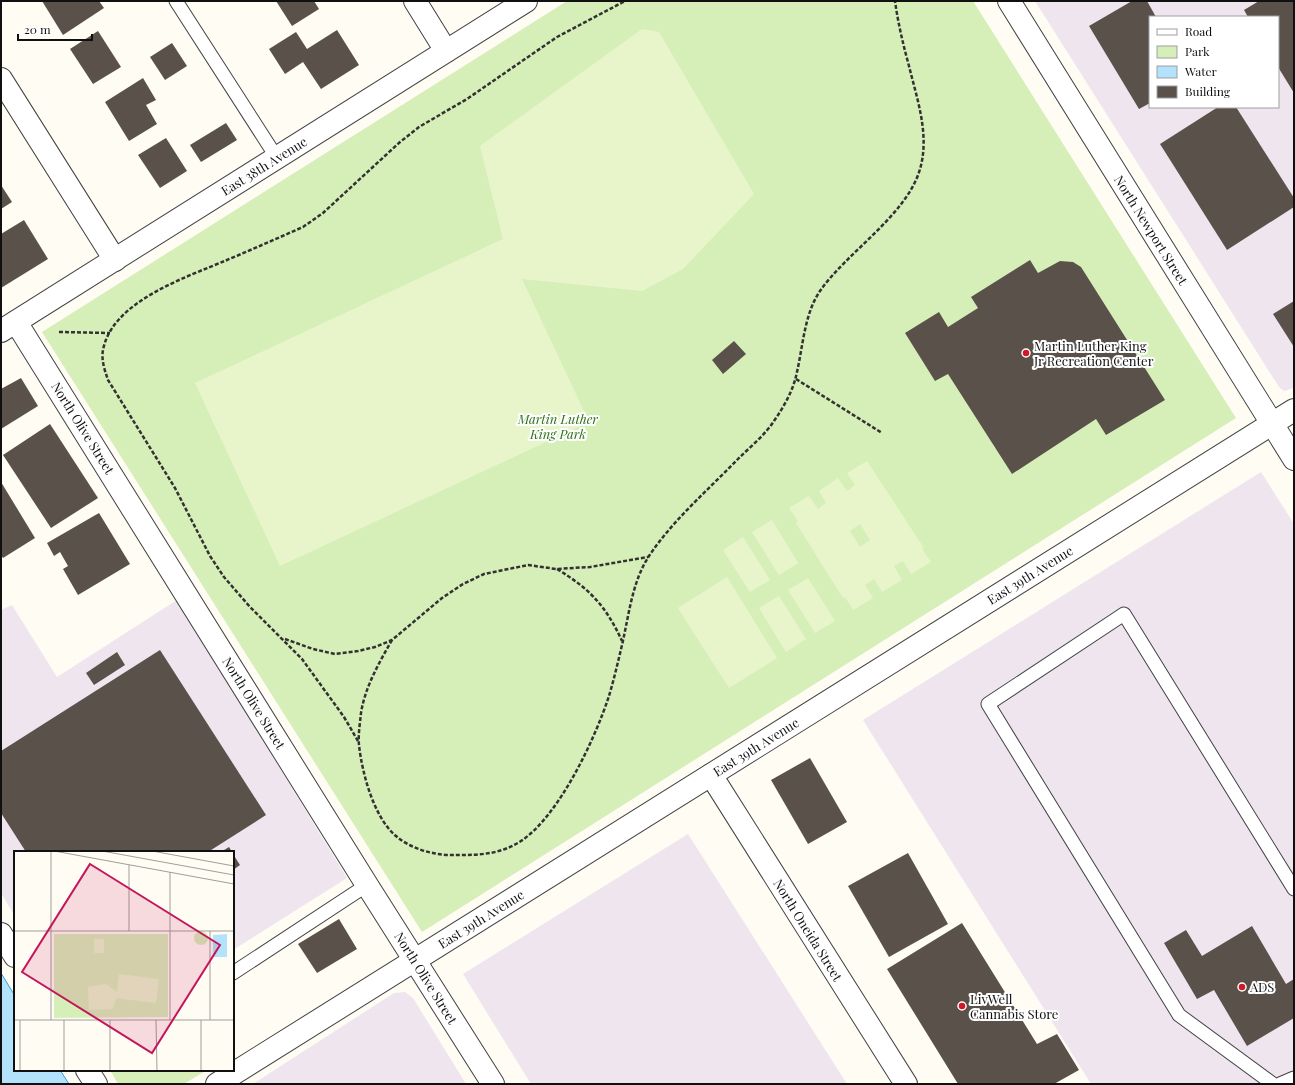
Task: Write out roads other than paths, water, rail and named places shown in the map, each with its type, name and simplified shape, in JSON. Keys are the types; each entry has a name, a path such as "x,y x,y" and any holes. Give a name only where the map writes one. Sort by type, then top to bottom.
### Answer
{"street":[{"path":"415,1 446,51"},
{"name":"East 38th Avenue","path":"9,327 526,1"},
{"name":"North Newport Street","path":"1009,1 1294,459"},
{"path":"1,79 115,260"},
{"name":"North Olive Street","path":"9,327 493,1084"},
{"name":"East 39th Avenue","path":"217,1084 1294,410"},
{"name":"North Oneida Street","path":"711,775 906,1084"},
{"path":"1,934 14,954"},
{"path":"88,1071 96,1084"}],"lane":[{"path":"176,1 277,158"},
{"path":"1273,1084 1179,1015 988,704 1124,614 1294,889"},
{"path":"234,972 367,885"},
{"path":"1280,1084 1294,1078"}],"water":[{"path":"1,973 14,994 14,1071 61,1071 69,1084 1,1084"}],"place":[{"name":"Martin Luther King Jr Recreation Center","path":"1026,353"},
{"name":"ADS","path":"1242,987"},
{"name":"LivWell Cannabis Store","path":"962,1006"}],"park label":[{"name":"Martin Luther King Park","path":"558,426"}]}
